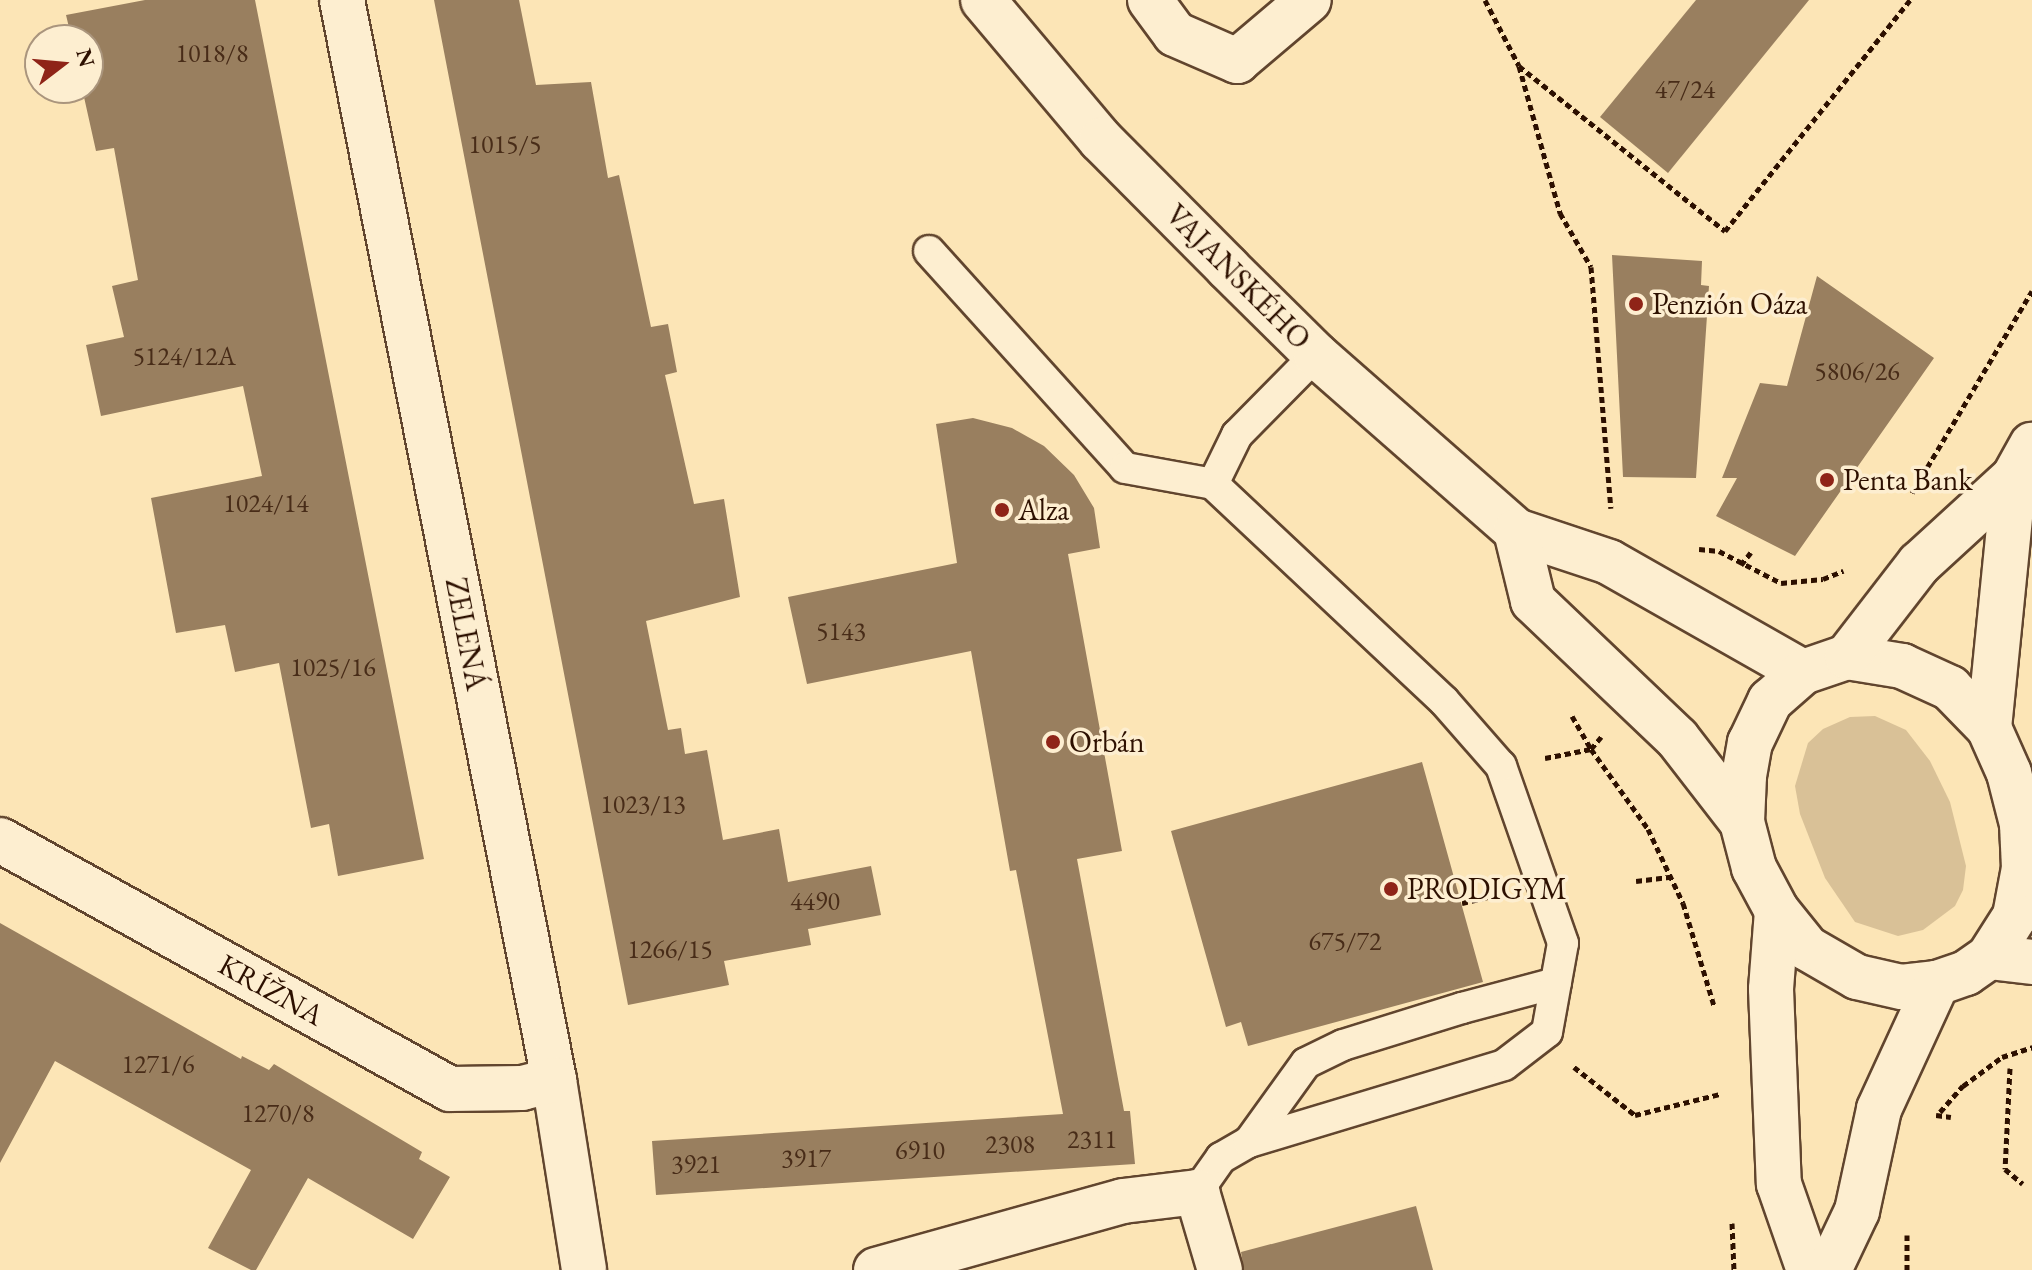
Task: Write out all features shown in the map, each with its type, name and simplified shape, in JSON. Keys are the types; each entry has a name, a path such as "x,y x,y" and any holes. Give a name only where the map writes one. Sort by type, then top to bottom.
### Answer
{"main road":[{"name":"ZELENÁ","path":"342,0 554,1080 584,1270"},
{"path":"1150,0 1175,34 1237,61 1309,0"},
{"name":"VAJANSKÉHO","path":"990,3 1101,140 1316,355 1516,531"},
{"path":"1847,657 1919,564 2023,461"},
{"path":"1989,728 2023,461"},
{"path":"1516,531 1609,562 1803,672"},
{"path":"1516,531 1533,601 1677,738 1742,822"},
{"path":"1847,657 1902,666 1950,688 1989,728 2020,782 2024,868 2015,916 1989,957 1966,973 1937,983 1901,987 1857,977 1807,948 1777,911 1754,868 1742,822 1744,776 1750,743 1770,701 1803,672 1847,657"},
{"name":"KRÍŽNA","path":"0,840 450,1089 522,1088 554,1080"},
{"path":"1777,911 1771,989 1779,1184 1809,1270"},
{"path":"1989,957 2032,962"},
{"path":"1829,1270 1857,1211 1879,1109 1937,983"},
{"path":"876,1270 1123,1201 1197,1192 1220,1270"}],"lane":[{"path":"929,251 1125,468 1213,484 1444,701 1501,766 1563,943 1547,1032 1504,1065 1249,1142 1221,1158 1197,1192"},
{"path":"1213,484 1237,435 1316,355"},
{"path":"1249,1142 1306,1063 1357,1040 1556,983"}],"path":[{"path":"1485,0 1519,66 1560,213 1591,267 1611,511"},
{"path":"1519,66 1725,231 1910,0"},
{"path":"1907,500 1959,419 2032,291"},
{"path":"1694,548 1719,551 1781,583 1823,579 1854,566"},
{"path":"1591,749 1648,829 1671,877 1711,987 1716,1017"},
{"path":"1636,881 1671,877"},
{"path":"1462,903 1504,893"},
{"path":"1547,1032 1579,1075 1635,1115 1728,1092"},
{"path":"1937,1115 1963,1086 2002,1057 2032,1047"},
{"path":"2010,1068 2005,1169 2023,1184"}],"shaded area":[{"path":"1875,716 1906,730 1930,761 1950,802 1966,866 1963,890 1955,906 1923,930 1898,936 1855,922 1825,878 1800,814 1795,786 1808,743 1823,729 1850,717"}],"building":[{"path":"145,0 255,0 424,859 338,876 329,824 311,828 279,663 235,672 225,625 176,633 151,498 262,476 243,386 101,416 86,345 124,337 112,286 138,280 114,148 96,151 86,104 104,104 104,24 68,24 66,15"},
{"path":"434,0 519,0 536,85 591,82 608,178 619,175 651,327 668,324 677,372 665,375 694,504 724,499 740,597 646,621 668,730 681,728 685,754 707,750 723,840 779,829 788,882 871,866 881,915 808,929 811,945 724,961 729,985 628,1005"},
{"path":"1696,0 1809,0 1668,173 1600,117"},
{"path":"1612,255 1702,261 1701,285 1709,286 1696,478 1623,477"},
{"path":"1817,276 1934,358 1795,556 1716,516 1737,478 1722,478 1760,383 1787,386"},
{"path":"973,418 1012,428 1044,446 1074,475 1094,508 1100,548 1068,554 1122,851 1077,859 1124,1111 1130,1111 1135,1164 656,1195 652,1141 1063,1114 1016,870 1010,871 971,651 807,684 788,597 957,563 936,424"},
{"path":"1422,762 1483,982 1248,1046 1241,1022 1226,1027 1171,831"},
{"path":"0,923 241,1059 242,1056 269,1070 274,1064 422,1152 419,1159 450,1177 413,1239 308,1178 256,1270 251,1270 208,1248 251,1170 55,1061 0,1163"},
{"path":"1416,1206 1433,1270 1244,1270 1241,1252"}],"place":[{"name":"Penzión Oáza","path":"1636,304"},
{"name":"Penta Bank","path":"1827,480"},
{"name":"Alza","path":"1002,510"},
{"name":"Orbán","path":"1053,742"},
{"name":"PRODIGYM","path":"1391,889"}]}
